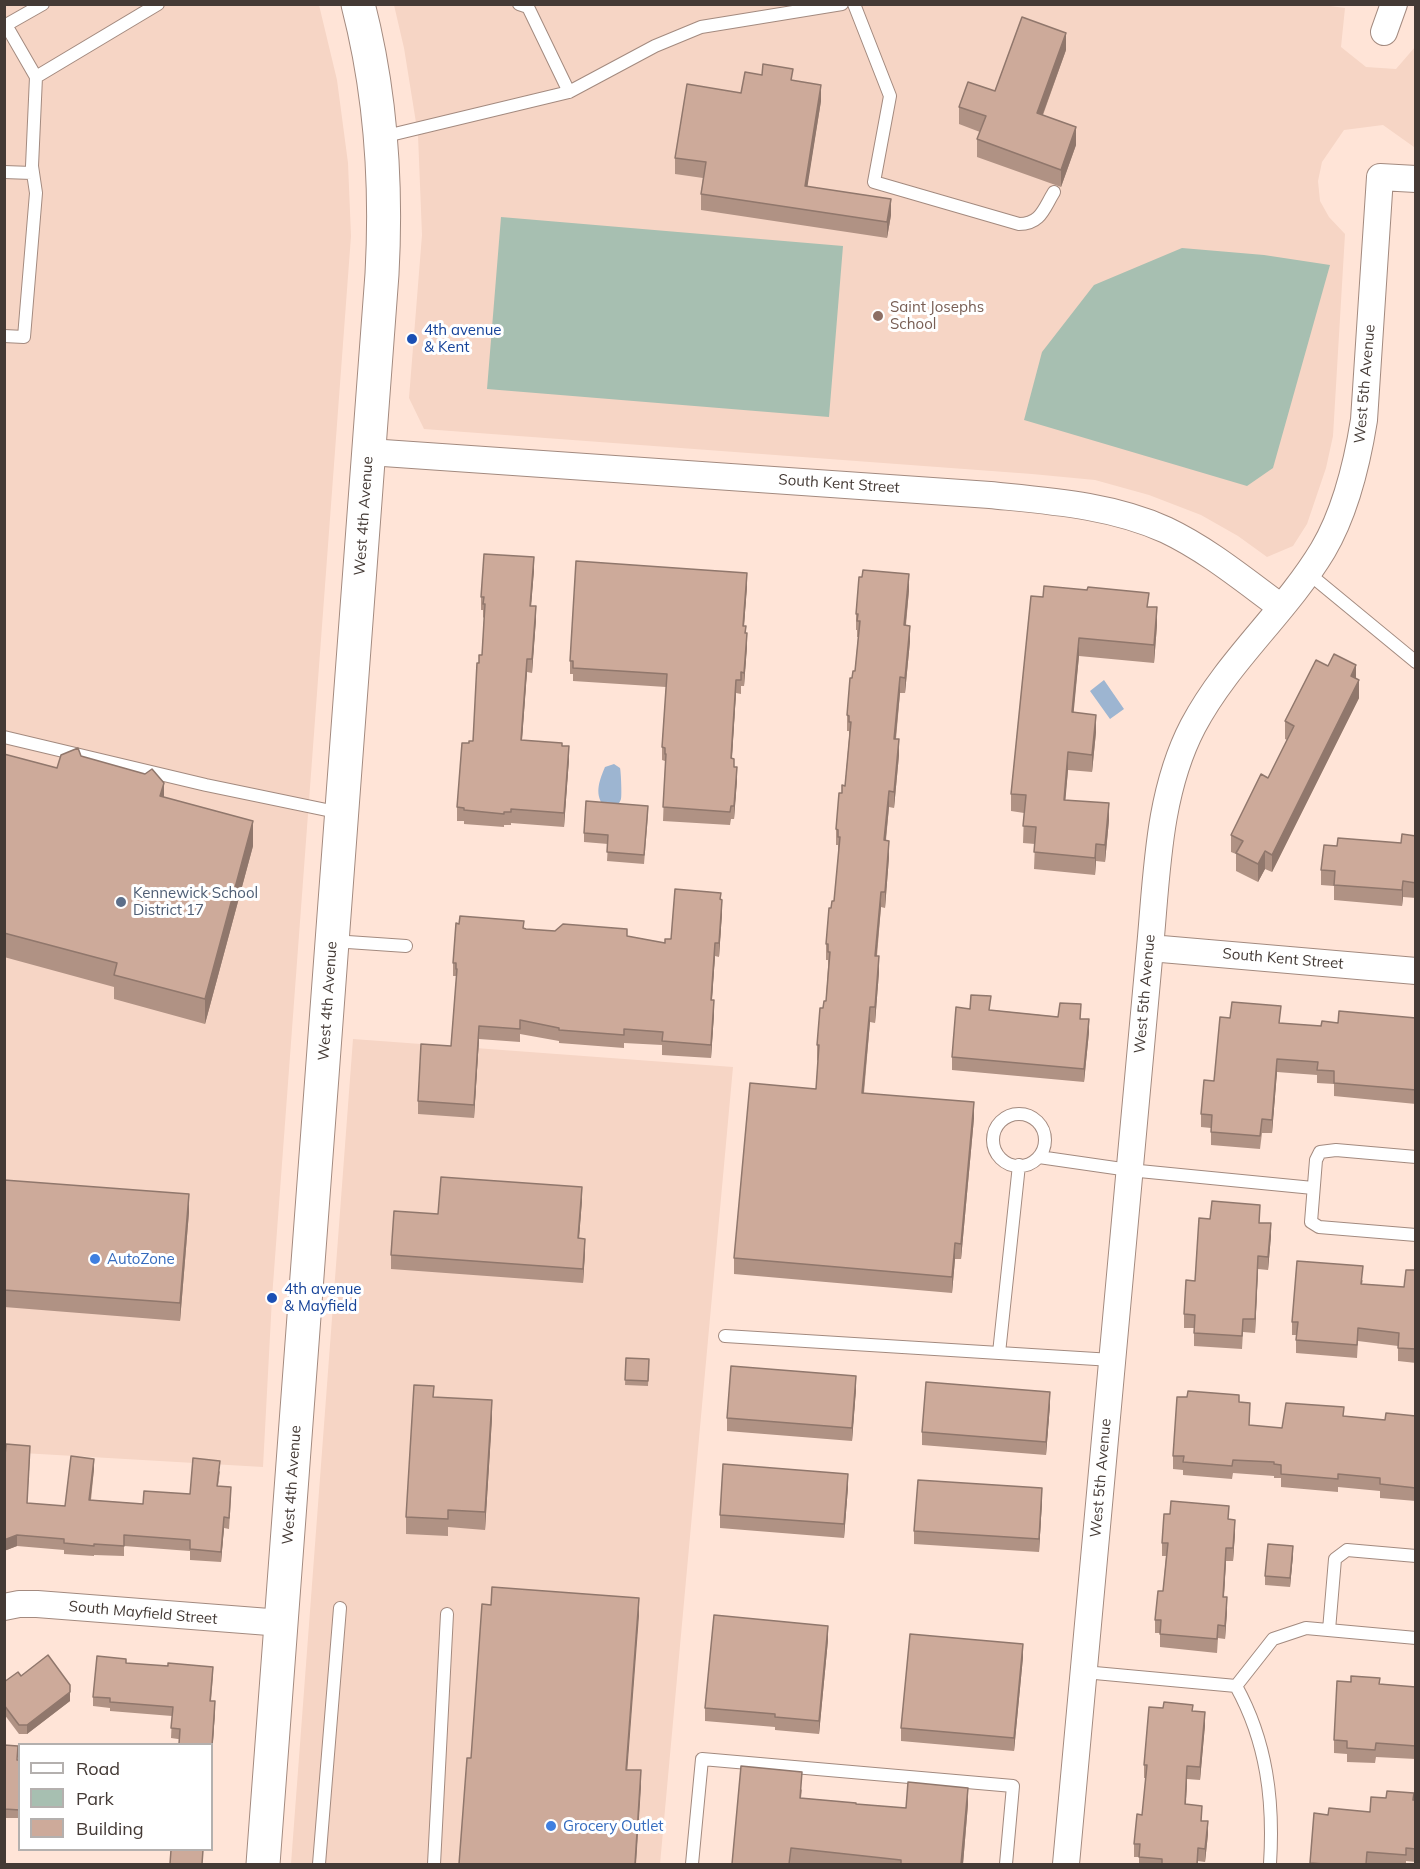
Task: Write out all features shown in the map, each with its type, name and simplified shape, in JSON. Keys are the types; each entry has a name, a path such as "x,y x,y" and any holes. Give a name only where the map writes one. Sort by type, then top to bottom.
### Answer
{"main road":[{"name":"West 4th Avenue","path":"263,1864 385,216 381,137 367,38 358,4"}],"street":[{"path":"1384,32 1394,4"},
{"name":"West 5th Avenue","path":"1066,1864 1160,842 1168,798 1177,762 1193,726 1228,670 1308,573 1324,548 1338,518 1350,486 1364,420 1380,177 1416,179"},
{"name":"South Kent Street","path":"369,452 978,494 1084,505 1165,530 1206,552 1281,608"},
{"name":"South Kent Street","path":"1150,948 1416,971"},
{"name":"South Mayfield Street","path":"4,1607 19,1604 37,1605 282,1623"}],"lane":[{"path":"4,336 24,337 36,193 32,173 36,77 6,25 43,4"},
{"path":"36,77 158,4"},
{"path":"381,137 569,92 655,46 701,27 842,4"},
{"path":"854,4 890,96 874,182 1019,224 1029,224 1038,219 1054,192"},
{"path":"527,6 569,92"},
{"path":"4,172 32,173"},
{"path":"1308,573 1416,662"},
{"path":"4,737 206,785 342,813"},
{"path":"333,941 406,946"},
{"path":"1027,1115 1040,1125 1045,1141 1039,1157 1032,1162 1018,1166 1007,1163 1001,1158 993,1143 997,1126 1002,1120 1010,1116 1027,1115"},
{"path":"1416,1157 1336,1150 1320,1152 1316,1160 1311,1222 1318,1227 1416,1235"},
{"path":"1039,1157 1129,1170 1313,1188"},
{"path":"999,1353 1018,1166"},
{"path":"725,1336 1112,1360"},
{"path":"1329,1630 1335,1559 1347,1550 1416,1556"},
{"path":"319,1864 340,1608"},
{"path":"434,1864 447,1614"},
{"path":"1236,1686 1273,1639 1306,1628 1416,1638"},
{"path":"1084,1672 1236,1686"},
{"path":"1236,1686 1251,1713 1270,1783 1270,1864"},
{"path":"692,1864 702,1759 1013,1786 1006,1864"}],"shaded area":[{"name":"Saint Josephs School","path":"1315,4 1345,8 1341,47 1366,67 1396,69 1415,47 1416,128 1414,147 1383,125 1344,130 1322,162 1318,181 1320,201 1329,217 1345,234 1333,436 1326,468 1307,524 1293,546 1267,557 1238,536 1201,515 1149,495 1095,480 424,429 409,398 422,235 418,135 404,48 394,5"},
{"path":"4,5 319,5 337,80 348,163 351,236 272,1298 263,1467 5,1452"},
{"path":"353,1039 733,1067 660,1864 291,1864"}],"green space":[{"path":"501,217 843,246 829,417 487,389"},
{"path":"1182,248 1264,255 1330,265 1273,468 1247,486 1024,420 1042,352 1094,285"}],"water":[{"path":"1104,680 1124,709 1110,719 1090,691"},
{"path":"614,764 620,768 621,799 614,807 603,805 598,791 605,767"}],"building":[{"path":"1022,17 1066,33 1037,113 1076,127 1061,170 977,139 986,116 959,107 968,82 995,91"},
{"path":"763,64 793,69 791,80 821,85 805,186 891,199 887,222 701,194 706,162 675,158 687,84 741,93 745,72 762,75"},
{"path":"484,554 534,557 530,606 536,606 532,659 527,659 521,740 562,743 562,746 569,746 564,813 511,809 511,812 504,812 504,814 464,810 464,808 457,807 462,743 473,741 477,663 479,663 479,655 482,655 485,604 483,604 484,597 481,597"},
{"path":"576,561 747,573 743,626 746,626 745,633 747,633 744,673 741,672 741,680 736,680 731,758 734,759 734,767 737,767 734,806 731,806 730,812 663,807 666,754 665,748 662,747 667,674 573,668 573,661 570,661"},
{"path":"863,570 909,574 904,625 910,626 905,678 900,677 894,739 899,739 894,792 889,791 884,840 889,841 885,892 881,892 875,956 879,956 875,1007 870,1007 862,1093 974,1102 961,1244 955,1243 952,1277 734,1258 750,1083 816,1089 820,1008 823,1008 824,1001 826,1001 830,952 826,944 829,908 834,901 840,837 836,829 839,793 842,793 842,785 845,786 851,722 847,715 850,678 855,671 860,621 857,621 858,614 856,614 859,577 862,577"},
{"path":"1044,586 1087,590 1088,587 1149,593 1147,607 1157,607 1154,645 1079,638 1072,712 1096,715 1092,755 1068,752 1064,800 1109,803 1105,845 1096,844 1095,858 1034,852 1036,827 1023,826 1026,795 1011,794 1031,596 1043,597"},
{"path":"1334,654 1356,665 1351,676 1359,680 1272,855 1265,851 1258,864 1236,853 1243,841 1231,835 1261,774 1268,778 1294,726 1285,721 1316,660 1328,666"},
{"name":"Kennewick School District 17","path":"78,748 81,756 145,774 152,769 164,783 160,796 253,821 205,999 114,975 117,963 4,933 4,754 57,768 61,755"},
{"path":"586,801 648,806 644,855 607,852 608,835 584,833"},
{"path":"1402,834 1416,836 1416,883 1403,881 1402,890 1334,885 1335,871 1321,870 1324,845 1337,846 1338,838 1401,843"},
{"path":"675,889 721,893 719,943 715,943 711,1000 714,1000 711,1045 662,1041 663,1032 624,1029 624,1035 559,1030 559,1028 520,1020 520,1029 479,1026 474,1105 418,1101 421,1044 451,1046 457,969 456,963 453,963 456,923 459,924 460,916 524,921 523,928 526,929 555,931 563,924 627,929 627,936 665,943 665,939 671,939"},
{"path":"971,995 991,996 989,1010 1058,1017 1060,1003 1081,1004 1080,1019 1089,1019 1084,1069 952,1057 956,1007 970,1009"},
{"path":"1232,1002 1281,1006 1279,1023 1321,1026 1322,1021 1338,1023 1339,1011 1416,1018 1416,1090 1334,1083 1334,1071 1317,1070 1318,1062 1277,1059 1272,1120 1262,1119 1260,1136 1211,1132 1212,1115 1201,1114 1204,1080 1214,1081 1220,1017 1230,1018"},
{"path":"441,1177 582,1187 578,1238 585,1239 583,1269 391,1255 394,1211 438,1214"},
{"name":"AutoZone","path":"4,1180 189,1194 180,1303 4,1290"},
{"path":"1212,1201 1260,1205 1259,1223 1271,1223 1268,1257 1258,1256 1255,1319 1243,1319 1242,1336 1194,1333 1195,1315 1184,1314 1186,1280 1195,1281 1199,1218 1210,1219"},
{"path":"1297,1261 1363,1266 1361,1284 1404,1287 1406,1270 1416,1270 1416,1349 1398,1348 1399,1333 1358,1328 1357,1345 1296,1340 1298,1322 1292,1322"},
{"path":"626,1358 649,1359 648,1381 625,1380"},
{"path":"731,1366 856,1376 852,1428 727,1418"},
{"path":"926,1382 1050,1392 1046,1442 922,1432"},
{"path":"414,1385 434,1386 433,1397 492,1400 485,1512 448,1510 448,1519 406,1517"},
{"path":"1188,1391 1239,1395 1239,1402 1250,1403 1249,1425 1282,1428 1286,1403 1344,1407 1343,1416 1385,1420 1386,1413 1416,1416 1416,1488 1380,1484 1380,1478 1338,1474 1338,1479 1281,1474 1281,1465 1274,1464 1274,1462 1233,1460 1232,1466 1183,1462 1184,1456 1173,1456 1177,1397 1187,1397"},
{"path":"6,1444 30,1446 27,1503 65,1506 71,1456 94,1459 89,1500 143,1504 144,1491 190,1494 193,1458 220,1461 217,1486 231,1487 229,1518 224,1517 221,1552 190,1549 190,1540 124,1535 124,1546 64,1543 64,1539 17,1535 4,1540"},
{"path":"723,1464 848,1474 844,1524 720,1515"},
{"path":"918,1480 1042,1488 1039,1539 914,1531"},
{"path":"1171,1501 1229,1506 1228,1519 1235,1520 1233,1548 1226,1548 1223,1597 1227,1597 1225,1626 1218,1625 1217,1639 1160,1634 1161,1620 1155,1620 1158,1591 1163,1591 1168,1543 1162,1543 1164,1514 1170,1514"},
{"path":"1268,1544 1293,1546 1290,1578 1265,1576"},
{"path":"492,1587 639,1598 626,1770 641,1770 635,1864 459,1864 467,1758 471,1758 482,1604 491,1605"},
{"path":"714,1615 828,1626 819,1721 775,1717 775,1714 705,1708"},
{"path":"910,1634 1023,1644 1014,1738 901,1728"},
{"path":"48,1655 70,1685 70,1692 27,1725 19,1725 4,1705 4,1682 18,1672 21,1676"},
{"path":"97,1656 126,1659 126,1663 168,1666 168,1663 213,1667 210,1701 215,1701 212,1743 179,1743 180,1729 171,1728 173,1707 110,1702 110,1698 93,1697"},
{"path":"1351,1676 1380,1678 1379,1684 1416,1687 1416,1746 1376,1743 1375,1750 1347,1748 1347,1741 1334,1740 1337,1681 1351,1682"},
{"path":"1164,1702 1193,1705 1192,1711 1205,1712 1200,1767 1187,1766 1185,1804 1202,1806 1201,1821 1208,1821 1205,1849 1198,1848 1197,1864 1162,1864 1162,1859 1139,1857 1140,1844 1134,1844 1137,1814 1142,1815 1149,1707 1163,1708"},
{"path":"4,1745 18,1746 18,1810 4,1809"},
{"path":"741,1766 802,1772 800,1798 856,1804 906,1808 908,1782 968,1788 961,1864 901,1864 901,1860 791,1848 789,1864 732,1864"},
{"path":"1387,1791 1414,1793 1416,1849 1406,1848 1406,1855 1367,1852 1366,1864 1310,1863 1314,1813 1328,1815 1329,1808 1370,1812 1371,1797 1386,1798"},
{"path":"171,1851 203,1851 202,1864 170,1864"}],"place":[{"name":"Saint Josephs School","path":"878,316"},
{"name":"4th avenue & Kent","path":"412,339"},
{"name":"Kennewick School District 17","path":"121,902"},
{"name":"AutoZone","path":"95,1259"},
{"name":"4th avenue & Mayfield","path":"272,1298"},
{"name":"Grocery Outlet","path":"551,1826"}]}
